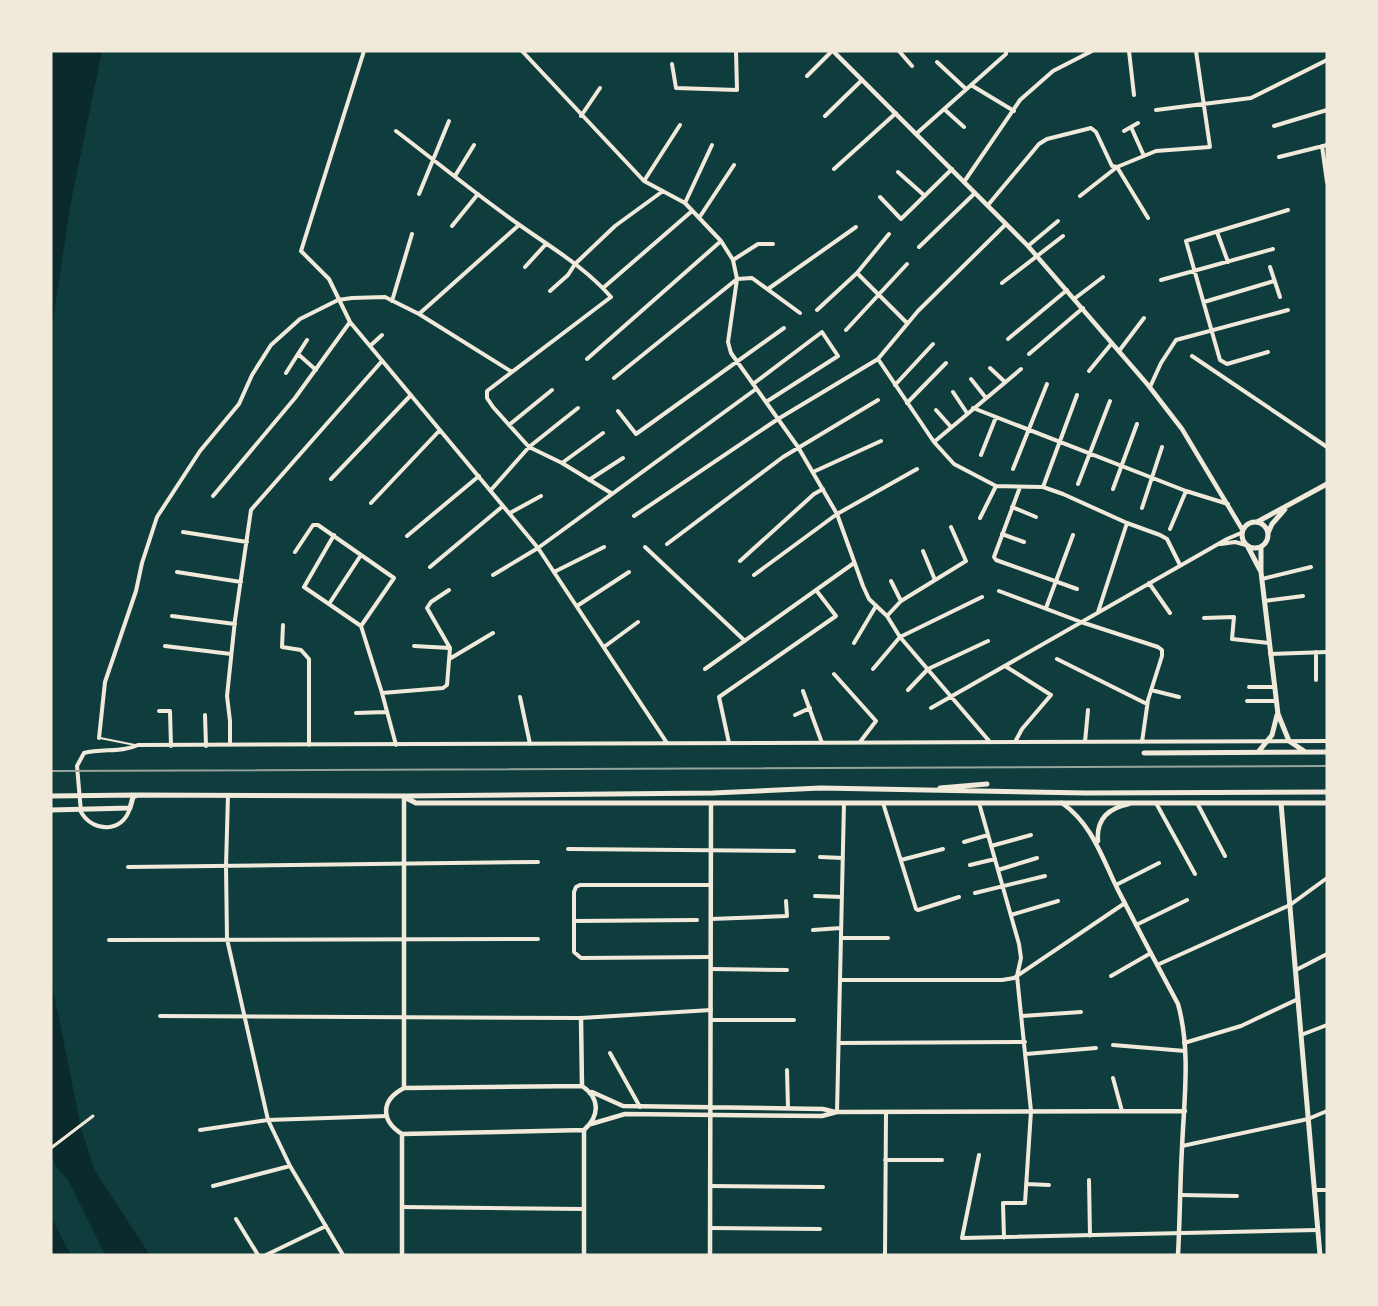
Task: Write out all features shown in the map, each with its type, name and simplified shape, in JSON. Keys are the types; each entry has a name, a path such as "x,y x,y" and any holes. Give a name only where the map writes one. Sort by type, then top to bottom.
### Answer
{"main road":[{"path":"1261,572 1246,545 1242,531 1249,523 1257,522 1327,484"},
{"path":"1246,545 1252,548 1261,547 1265,543 1272,524 1288,506"},
{"path":"1257,522 1262,524 1268,532"},
{"path":"1261,547 1261,572 1278,714 1289,741 1304,751"},
{"path":"1259,751 1268,742 1278,714"},
{"path":"1144,753 1327,752"},
{"path":"923,790 987,784"},
{"path":"51,796 713,793 828,788 1086,793 1327,792"},
{"path":"828,788 828,802"},
{"path":"862,802 863,789"},
{"path":"51,810 130,808 134,797 138,795"},
{"path":"404,796 416,803 711,805 828,802 1327,803"},
{"path":"1281,803 1320,1255"}],"street":[{"path":"364,51 301,251 329,279 350,322 538,548 668,744"},
{"path":"522,51 644,181 685,203 721,241 734,260 737,279 728,342 731,354 798,447 837,513 862,586 869,599 887,616 900,637 990,742"},
{"path":"672,64 676,88 737,90 736,51"},
{"path":"807,76 832,51 1038,256 1150,387 1182,429 1229,504 1242,531 931,708"},
{"path":"899,51 912,66"},
{"path":"916,134 1006,54 1006,51"},
{"path":"964,182 1020,100 1053,71 1092,51"},
{"path":"1129,51 1134,95"},
{"path":"1080,196 1117,167 1156,151 1210,147 1196,51"},
{"path":"1156,110 1251,98 1327,60"},
{"path":"937,62 966,89"},
{"path":"825,116 862,80"},
{"path":"971,85 1014,111"},
{"path":"581,116 600,88"},
{"path":"944,109 964,127"},
{"path":"1274,126 1327,110"},
{"path":"834,169 896,113"},
{"path":"419,194 448,121"},
{"path":"1124,131 1138,123"},
{"path":"644,181 680,125"},
{"path":"1131,127 1144,157"},
{"path":"988,205 1039,144 1047,139 1076,130 1091,128 1096,132 1112,166 1117,167 1148,218"},
{"path":"396,131 519,225 575,264 611,297 487,392 487,398 493,408 530,447 562,463 611,493"},
{"path":"685,203 712,145"},
{"path":"455,176 474,146"},
{"path":"1279,157 1324,146 1327,182"},
{"path":"699,218 734,165"},
{"path":"880,197 901,219 952,169"},
{"path":"898,172 925,196"},
{"path":"550,291 615,226 663,191"},
{"path":"919,247 975,193"},
{"path":"452,226 478,194"},
{"path":"1268,352 1227,364 1220,360 1186,241 1288,210"},
{"path":"603,288 692,211"},
{"path":"1028,246 1058,221"},
{"path":"634,516 778,419 878,359 907,323 1006,224"},
{"path":"418,314 519,225"},
{"path":"768,289 856,227"},
{"path":"1217,232 1228,262"},
{"path":"392,301 412,234"},
{"path":"817,310 857,273 889,234"},
{"path":"1002,283 1063,236"},
{"path":"587,359 721,241"},
{"path":"525,267 546,244"},
{"path":"734,260 758,244 773,244"},
{"path":"1161,280 1273,249"},
{"path":"846,330 907,264"},
{"path":"1270,267 1280,297"},
{"path":"857,273 907,323"},
{"path":"1074,298 1103,277"},
{"path":"614,378 737,279 752,278 800,313"},
{"path":"1204,302 1274,281"},
{"path":"1008,339 1067,290"},
{"path":"99,738 105,682 136,591 142,562 157,517 200,451 239,404 252,375 271,345 300,319 338,300 385,297 418,314 512,372"},
{"path":"1029,354 1083,308"},
{"path":"1150,387 1161,363 1176,340 1288,310"},
{"path":"1119,351 1144,318"},
{"path":"213,496 295,398 350,322"},
{"path":"618,411 636,434 784,328"},
{"path":"753,384 822,332 838,356 766,402"},
{"path":"370,346 382,335"},
{"path":"286,373 307,340"},
{"path":"1089,371 1112,343"},
{"path":"895,385 933,344"},
{"path":"298,354 315,370"},
{"path":"1192,356 1327,447"},
{"path":"878,359 934,442 954,464 996,486 1043,488 1063,494 1167,539 1180,565"},
{"path":"230,746 230,721 226,696 251,510 382,361"},
{"path":"907,403 946,363"},
{"path":"990,368 1005,382"},
{"path":"934,442 1021,369"},
{"path":"971,379 986,398"},
{"path":"1013,469 1047,384"},
{"path":"493,575 538,548 756,389"},
{"path":"509,425 552,390"},
{"path":"953,392 967,413"},
{"path":"331,478 411,395"},
{"path":"1043,488 1077,395"},
{"path":"667,544 798,447 878,400"},
{"path":"1078,484 1110,401"},
{"path":"491,490 530,447 578,408"},
{"path":"973,408 1186,491 1229,504"},
{"path":"936,410 951,427"},
{"path":"981,455 996,417"},
{"path":"1113,489 1137,424"},
{"path":"371,503 440,430"},
{"path":"562,463 603,433"},
{"path":"813,472 881,441"},
{"path":"1142,508 1162,447"},
{"path":"589,480 623,458"},
{"path":"754,574 837,513 917,469"},
{"path":"407,536 479,476"},
{"path":"980,518 996,486"},
{"path":"1020,487 994,554 996,560 1077,589"},
{"path":"740,561 814,494 823,489"},
{"path":"1170,529 1186,491"},
{"path":"510,513 541,496"},
{"path":"430,567 504,506"},
{"path":"1012,507 1036,517"},
{"path":"1098,612 1127,523"},
{"path":"295,552 313,525 318,525 394,578 361,626"},
{"path":"887,616 901,601 966,561 951,527"},
{"path":"183,532 247,542"},
{"path":"1002,534 1024,542"},
{"path":"1046,608 1073,535"},
{"path":"333,536 304,586 361,626 396,745"},
{"path":"1214,546 1235,542 1246,545"},
{"path":"554,572 604,547"},
{"path":"645,547 745,641"},
{"path":"922,550 935,580"},
{"path":"329,604 361,555"},
{"path":"705,669 854,562"},
{"path":"1262,579 1311,567"},
{"path":"577,606 629,572"},
{"path":"177,573 241,582"},
{"path":"891,581 901,601"},
{"path":"1149,583 1170,613"},
{"path":"382,693 443,688 447,685 451,658 450,648 427,608 431,602 449,590"},
{"path":"729,743 719,697 836,616 816,590"},
{"path":"999,591 1162,650 1151,690 1142,742"},
{"path":"1264,601 1303,596"},
{"path":"873,669 900,637 982,597"},
{"path":"854,643 876,606"},
{"path":"172,616 235,624"},
{"path":"1204,618 1234,617 1232,639 1269,643"},
{"path":"604,647 638,622"},
{"path":"284,625 282,647 301,650 309,658 309,745"},
{"path":"451,658 493,633"},
{"path":"908,690 928,669 988,641"},
{"path":"165,646 231,654"},
{"path":"414,646 450,648"},
{"path":"1316,652 1316,680"},
{"path":"1270,654 1327,652"},
{"path":"1057,659 1148,704"},
{"path":"1005,666 1051,695 1022,729 1015,742"},
{"path":"834,674 876,721 860,743"},
{"path":"1249,687 1274,687"},
{"path":"803,690 822,743"},
{"path":"1151,690 1179,697"},
{"path":"520,697 530,744"},
{"path":"1247,701 1276,701"},
{"path":"795,715 810,708"},
{"path":"159,711 170,711 171,746"},
{"path":"1085,742 1088,711"},
{"path":"356,713 387,712"},
{"path":"205,715 206,746"},
{"path":"130,808 125,819 113,827 105,828 91,824 81,812 77,766 84,753 94,750 129,749 138,745 1327,741"},
{"path":"228,795 227,939 268,1120 290,1166 343,1255"},
{"path":"404,796 404,1088"},
{"path":"837,1112 844,802"},
{"path":"883,802 916,909 959,897"},
{"path":"978,803 1019,944 1021,958 1017,976 1031,1112 1025,1203 1003,1203 1004,1238"},
{"path":"1062,803 1082,819 1100,849 1136,925 1178,1004 1183,1021 1185,1111 1178,1255"},
{"path":"1100,849 1097,838 1098,827 1104,817 1115,808 1135,803"},
{"path":"1156,803 1195,874"},
{"path":"1197,803 1225,856"},
{"path":"710,1255 711,805"},
{"path":"964,842 988,835"},
{"path":"991,846 1031,835"},
{"path":"568,849 794,851"},
{"path":"901,860 943,849"},
{"path":"820,857 843,858"},
{"path":"998,870 1037,858"},
{"path":"970,865 995,859"},
{"path":"128,867 538,862"},
{"path":"1116,885 1159,863"},
{"path":"975,893 1045,876"},
{"path":"1157,965 1290,905 1327,878"},
{"path":"711,885 580,885 576,886 574,892 574,952 576,956 581,958 711,957"},
{"path":"815,896 842,897"},
{"path":"1136,925 1187,900"},
{"path":"711,919 787,916 786,901"},
{"path":"1011,915 1058,901"},
{"path":"840,980 1002,980 1017,976 1125,903"},
{"path":"574,921 698,920"},
{"path":"813,930 841,928"},
{"path":"841,938 888,938"},
{"path":"109,940 538,939"},
{"path":"1112,976 1151,953"},
{"path":"1296,970 1327,954"},
{"path":"711,969 787,970"},
{"path":"1184,1043 1241,1026 1298,998"},
{"path":"160,1016 581,1018 711,1010"},
{"path":"1022,1016 1081,1012"},
{"path":"581,1018 582,1086"},
{"path":"711,1020 794,1020"},
{"path":"1301,1035 1327,1025"},
{"path":"839,1043 1025,1042"},
{"path":"1113,1045 1185,1051"},
{"path":"1026,1054 1096,1048"},
{"path":"610,1053 640,1107"},
{"path":"788,1070 788,1108"},
{"path":"1113,1078 1122,1111"},
{"path":"589,1091 597,1107 591,1124 584,1130 402,1134 393,1128 387,1116 389,1101 395,1093 404,1088 582,1086 623,1106 640,1107 788,1108 823,1109 837,1112 1185,1111"},
{"path":"1182,1146 1308,1119 1327,1111"},
{"path":"591,1124 625,1114 822,1116 837,1112"},
{"path":"885,1255 886,1112"},
{"path":"51,1148 93,1116"},
{"path":"200,1130 268,1120 387,1116"},
{"path":"584,1130 584,1255"},
{"path":"402,1134 402,1255"},
{"path":"979,1155 962,1238 1318,1230"},
{"path":"885,1160 942,1160"},
{"path":"213,1186 290,1166"},
{"path":"1089,1180 1090,1236"},
{"path":"1026,1184 1049,1185"},
{"path":"710,1186 823,1187"},
{"path":"1315,1190 1327,1190"},
{"path":"1181,1196 1237,1196"},
{"path":"402,1207 584,1209"},
{"path":"236,1219 258,1255"},
{"path":"266,1255 326,1226"},
{"path":"710,1228 819,1228"}],"lane":[{"path":"99,738 138,745"}],"water":[{"path":"51,51 102,51 70,207 51,334"},
{"path":"51,979 81,1128 95,1171 150,1255 105,1255 68,1180 57,1168 51,1156"},
{"path":"51,1217 71,1255 51,1255"}],"railway":[{"path":"51,771 1327,766"}]}
